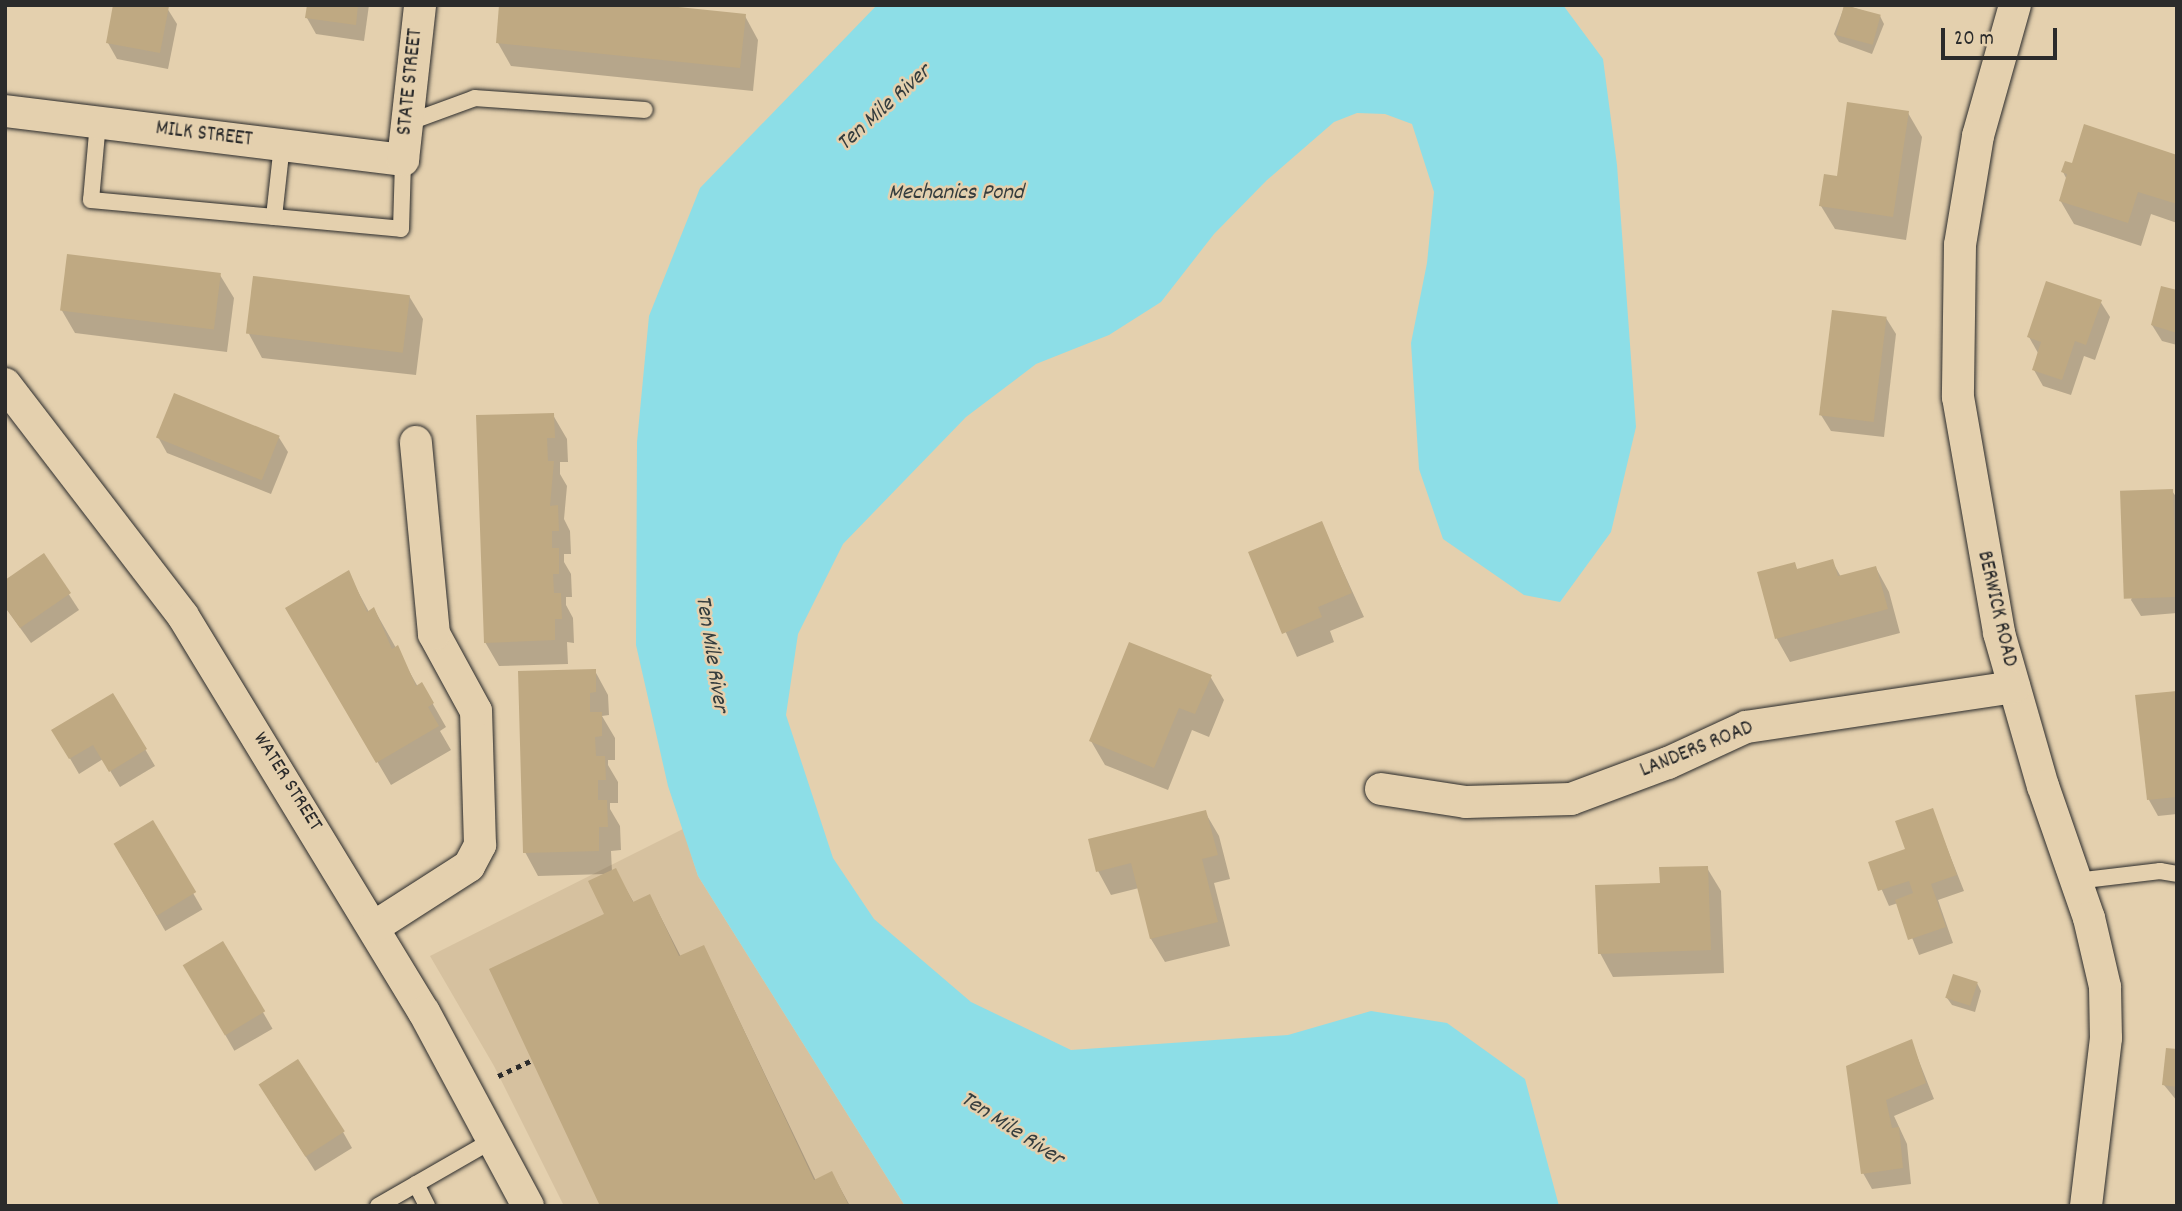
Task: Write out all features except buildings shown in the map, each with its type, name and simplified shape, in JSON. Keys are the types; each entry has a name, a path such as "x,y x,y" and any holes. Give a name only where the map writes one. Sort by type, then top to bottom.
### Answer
{"street":[{"name":"STATE STREET","path":"403,160 419,5"},
{"name":"BERWICK ROAD","path":"2015,5 1978,136 1960,245 1958,397 1979,530 2014,687 2076,881 2105,988 2106,1038 2086,1206"},
{"name":"MILK STREET","path":"5,111 403,160"},
{"name":"WATER STREET","path":"5,384 183,616 374,927 528,1206"},
{"path":"374,927 469,866 480,845 475,711 434,634 416,442"},
{"name":"LANDERS ROAD","path":"1381,789 1466,802 1571,799 1668,763 1746,727 2014,687"}],"lane":[{"path":"407,123 475,98 645,110"},
{"path":"98,122 91,200 401,229 403,160"},
{"path":"274,217 282,145"},
{"path":"2076,881 2160,871 2177,874"},
{"path":"378,1206 492,1140"},
{"path":"416,1184 427,1206"}],"path":[{"path":"494,1078 532,1060"}],"shaded area":[{"path":"683,829 698,876 905,1206 564,1206 494,1066 430,956"}],"water":[{"name":"Mechanics Pond","path":"877,5 1563,5 1603,59 1617,165 1636,427 1611,532 1560,602 1524,595 1443,539 1419,469 1411,343 1427,263 1434,192 1412,124 1385,114 1357,113 1334,122 1267,180 1214,234 1161,302 1109,335 1036,364 966,417 843,544 798,634 786,715 833,858 874,919 971,1002 1071,1050 1288,1035 1371,1011 1447,1023 1525,1079 1559,1206 905,1206 698,876 668,786 636,645 637,442 649,316 700,188"}],"water label":[{"name":"Ten Mile River","path":"885,109"},
{"name":"Ten Mile River","path":"710,654"},
{"name":"Ten Mile River","path":"1011,1130"}]}
